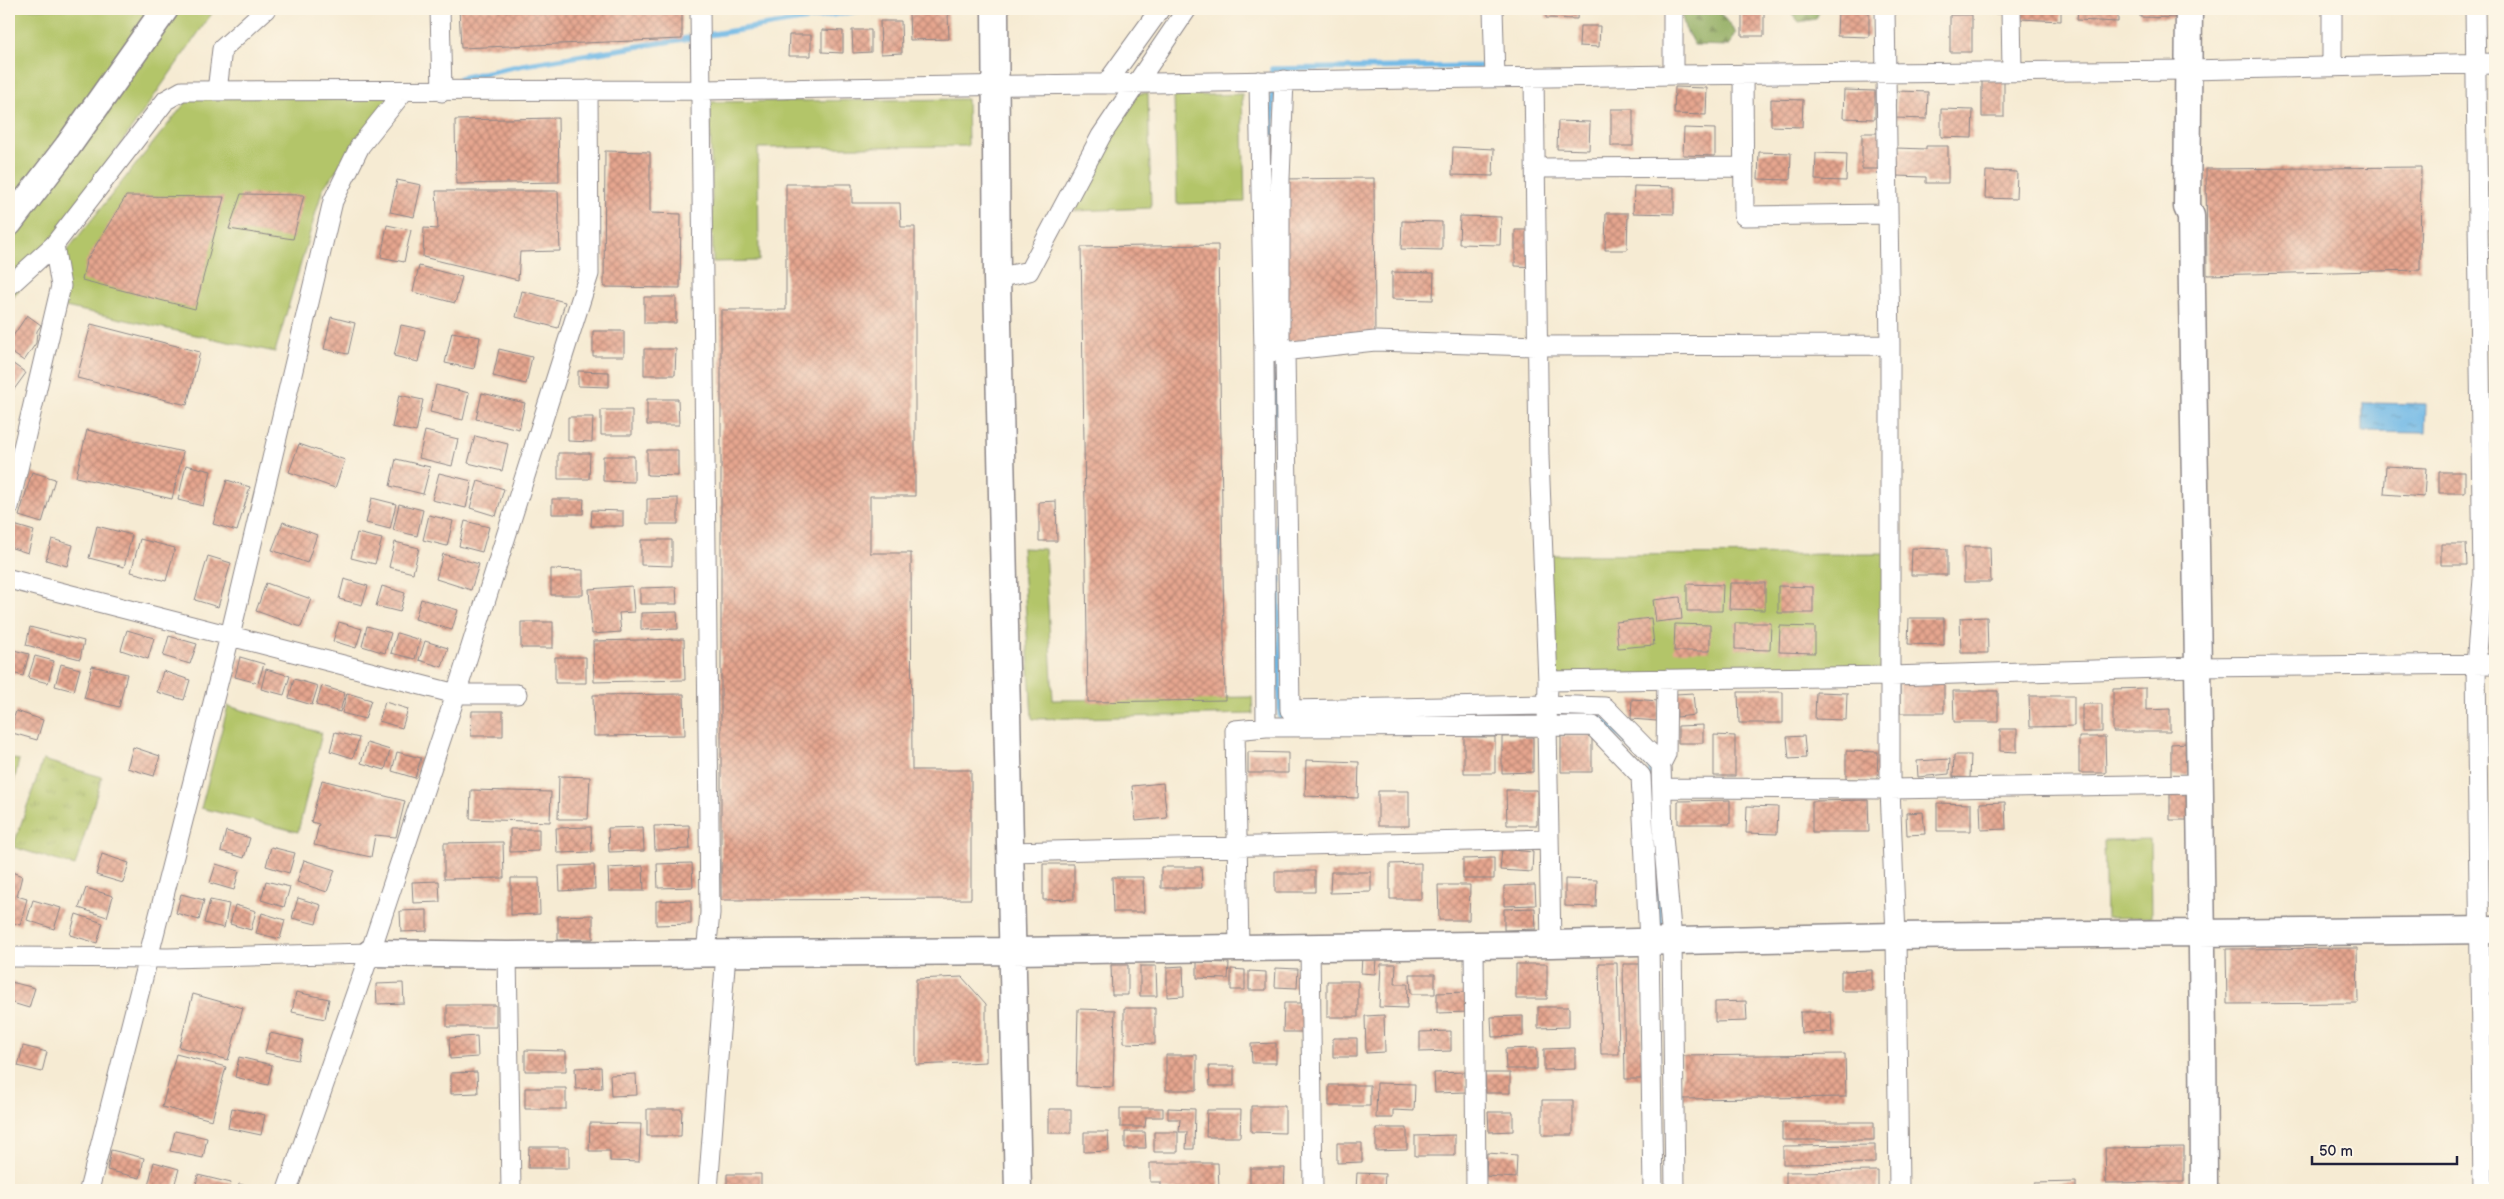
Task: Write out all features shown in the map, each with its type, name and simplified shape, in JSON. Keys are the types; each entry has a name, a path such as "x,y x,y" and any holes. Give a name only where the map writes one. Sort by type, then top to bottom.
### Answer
{"street":[{"path":"9,223 79,130 165,9"},
{"path":"217,91 222,49 266,9"},
{"path":"440,9 442,92"},
{"path":"995,9 997,278 1018,1190"},
{"path":"1106,84 1160,9"},
{"path":"997,278 1029,271 1102,136 1187,9"},
{"path":"1494,9 1495,77"},
{"path":"1673,9 1674,75"},
{"path":"1885,9 1890,344 1890,789 1896,936 1899,1190"},
{"path":"2011,9 2012,71"},
{"path":"2189,9 2190,70 2187,207 2191,216 2196,667 2203,932 2204,1190"},
{"path":"2332,9 2332,66"},
{"path":"2475,9 2483,579 2476,665 2487,930 2483,1190"},
{"path":"700,14 710,903 716,953 708,1190"},
{"path":"9,286 54,246 166,100 182,91 442,92 701,90 1495,77 2190,70 2495,63"},
{"path":"1744,74 1744,216 1888,214"},
{"path":"1534,77 1537,168 1536,346 1548,681 1547,726 1551,944"},
{"path":"1284,80 1280,198 1280,341 1285,351 1290,710 1548,706 1604,707 1661,764"},
{"path":"1259,81 1264,352 1266,727"},
{"path":"287,1190 370,953 456,694 589,274 588,90"},
{"path":"90,1190 230,636 333,201 360,146 404,92"},
{"path":"1537,168 1744,167"},
{"path":"9,506 61,286 54,246"},
{"path":"1264,352 1375,341 1536,346 1890,344"},
{"path":"9,579 456,694 517,694"},
{"path":"1548,681 1891,676 2196,667 2495,664"},
{"path":"1653,1190 1663,836 1661,764 1666,754 1667,679"},
{"path":"1239,946 1235,730 1266,727 1593,726 1641,776 1660,941 1675,1190"},
{"path":"1662,788 1890,789 2200,784"},
{"path":"1010,852 1549,839"},
{"path":"9,957 148,958 370,953 507,956 1239,946 1551,944 1896,936 2487,930"},
{"path":"1474,945 1476,1190"},
{"path":"1310,946 1313,1190"},
{"path":"507,956 511,1190"}],"green space":[{"path":"9,9 215,9 9,304"},
{"path":"1680,9 1717,9 1736,33 1729,46 1694,45 1685,28"},
{"path":"1788,9 1820,9 1816,19 1799,22"},
{"path":"398,91 323,188 275,352 56,305 57,263 190,97"},
{"path":"1148,93 1151,208 1075,211 1130,94"},
{"path":"1242,94 1245,202 1177,204 1174,96"},
{"path":"967,99 968,146 758,148 759,261 713,262 710,102"},
{"path":"2495,395 2495,469 2486,469 2486,396"},
{"path":"1022,548 1045,549 1053,700 1252,697 1253,714 1032,719"},
{"path":"1890,554 1891,668 1548,681 1543,555"},
{"path":"228,706 322,733 298,832 201,808"},
{"path":"9,758 19,760 9,803"},
{"path":"43,760 102,777 75,866 13,847"},
{"path":"2150,840 2151,917 2106,918 2104,841"}],"water":[{"path":"2363,403 2426,404 2425,433 2363,432"}],"building":[{"path":"459,9 682,9 682,39 461,48"},
{"path":"1546,9 1578,9 1577,19 1546,18"},
{"path":"1742,9 1764,9 1764,36 1742,36"},
{"path":"1838,9 1869,10 1869,37 1837,36"},
{"path":"1982,9 1999,9 1999,14 1982,13"},
{"path":"2020,9 2061,9 2061,21 2020,19"},
{"path":"2078,9 2118,9 2118,22 2077,20"},
{"path":"2140,9 2181,9 2180,18 2140,17"},
{"path":"948,13 949,39 910,40 909,14"},
{"path":"1950,15 1972,15 1972,52 1950,52"},
{"path":"880,21 901,21 902,53 881,54"},
{"path":"1580,26 1600,26 1599,47 1579,46"},
{"path":"822,30 843,31 843,53 822,52"},
{"path":"852,30 871,30 871,52 853,53"},
{"path":"789,35 811,35 811,56 788,56"},
{"path":"1982,80 2004,80 2004,117 1982,117"},
{"path":"1675,87 1707,88 1706,115 1674,114"},
{"path":"1844,90 1875,91 1875,119 1843,118"},
{"path":"1897,91 1928,92 1927,119 1896,118"},
{"path":"1771,99 1803,100 1802,127 1771,126"},
{"path":"1611,109 1633,109 1633,146 1611,146"},
{"path":"1941,109 1973,110 1972,138 1941,137"},
{"path":"558,118 559,182 456,184 455,120"},
{"path":"1558,121 1590,122 1589,150 1557,149"},
{"path":"1684,128 1715,129 1715,156 1683,155"},
{"path":"1862,133 1884,133 1884,169 1862,169"},
{"path":"1926,146 1948,146 1948,183 1926,183 1926,177 1896,176 1896,148 1926,149"},
{"path":"1453,147 1494,149 1493,176 1452,175"},
{"path":"605,151 650,152 650,213 681,214 680,288 604,287"},
{"path":"1759,152 1791,153 1790,180 1758,179"},
{"path":"1816,153 1847,154 1846,181 1815,180"},
{"path":"2421,167 2420,270 2207,275 2206,169"},
{"path":"1986,171 2017,172 2016,199 1985,198"},
{"path":"1374,178 1375,341 1280,341 1280,179"},
{"path":"397,180 421,185 414,217 390,212"},
{"path":"786,184 852,184 852,203 900,203 901,227 915,227 915,496 870,496 870,553 911,553 912,770 971,770 971,899 721,900 721,310 786,310"},
{"path":"1634,186 1674,187 1674,214 1633,213"},
{"path":"436,191 558,191 560,251 520,252 518,280 423,257 424,228 438,229"},
{"path":"241,194 304,195 293,239 229,229"},
{"path":"126,196 224,197 195,309 82,280 86,261"},
{"path":"1606,213 1628,213 1627,250 1605,250"},
{"path":"1460,216 1501,217 1500,245 1459,244"},
{"path":"1402,221 1442,222 1442,250 1401,249"},
{"path":"387,225 411,230 404,262 381,257"},
{"path":"1515,230 1537,230 1537,267 1515,266"},
{"path":"1218,245 1225,700 1088,702 1081,247"},
{"path":"419,266 462,277 455,303 413,292"},
{"path":"1392,272 1434,273 1433,300 1392,299"},
{"path":"522,291 565,302 558,328 516,317"},
{"path":"644,297 676,297 676,323 644,323"},
{"path":"27,315 41,325 37,331 36,343 24,361 9,351 9,342"},
{"path":"331,317 355,323 348,354 324,349"},
{"path":"91,324 200,352 187,405 77,378"},
{"path":"401,325 425,330 418,362 394,356"},
{"path":"593,331 624,331 624,356 593,356"},
{"path":"452,332 480,337 474,369 445,363"},
{"path":"499,349 532,357 526,384 493,376"},
{"path":"644,349 676,349 675,375 644,375"},
{"path":"9,361 26,373 10,395 9,394"},
{"path":"578,371 609,372 609,387 578,386"},
{"path":"436,385 469,393 463,420 430,412"},
{"path":"482,393 525,403 519,429 476,419"},
{"path":"399,395 423,400 416,432 392,427"},
{"path":"647,399 678,399 679,425 647,425"},
{"path":"9,404 13,406 10,419 9,419"},
{"path":"601,410 632,410 632,435 601,435"},
{"path":"568,417 593,417 592,442 568,441"},
{"path":"87,430 183,452 172,499 76,477"},
{"path":"425,431 458,439 452,466 419,458"},
{"path":"475,436 508,444 502,471 468,463"},
{"path":"299,444 345,460 335,488 289,472"},
{"path":"647,450 678,450 678,476 647,475"},
{"path":"558,453 590,453 589,479 558,479"},
{"path":"603,456 634,456 634,482 603,481"},
{"path":"396,459 430,467 423,494 390,486"},
{"path":"186,465 211,471 203,506 178,500"},
{"path":"2386,466 2426,468 2424,497 2384,494"},
{"path":"32,472 55,479 42,523 19,516"},
{"path":"2439,472 2465,472 2465,493 2439,493"},
{"path":"439,473 472,481 466,508 432,500"},
{"path":"227,480 250,487 237,531 213,524"},
{"path":"478,481 504,489 496,516 470,508"},
{"path":"372,498 396,504 390,529 366,523"},
{"path":"678,498 678,524 647,524 647,499"},
{"path":"552,499 584,499 583,514 552,514"},
{"path":"1056,501 1057,541 1039,541 1039,502"},
{"path":"399,504 423,510 417,536 393,530"},
{"path":"592,510 623,511 623,526 591,526"},
{"path":"429,515 453,521 447,546 423,540"},
{"path":"465,521 489,527 482,552 459,546"},
{"path":"283,522 317,535 307,563 272,550"},
{"path":"14,525 34,531 28,553 9,547"},
{"path":"97,526 132,535 124,567 89,558"},
{"path":"357,533 382,539 375,564 351,558"},
{"path":"52,539 73,545 67,566 46,560"},
{"path":"140,539 175,548 166,581 131,572"},
{"path":"641,540 672,540 672,566 641,565"},
{"path":"395,542 419,548 413,573 389,567"},
{"path":"2441,544 2466,544 2467,565 2441,565"},
{"path":"1964,547 1990,547 1991,582 1964,582"},
{"path":"1912,548 1947,549 1947,575 1911,575"},
{"path":"443,554 479,564 471,590 436,579"},
{"path":"208,556 231,563 218,607 195,600"},
{"path":"551,569 583,570 583,595 551,595"},
{"path":"344,579 368,586 362,605 339,599"},
{"path":"266,583 311,599 301,627 256,611"},
{"path":"1730,583 1765,583 1765,610 1729,609"},
{"path":"1687,584 1723,585 1722,611 1687,611"},
{"path":"382,586 405,593 400,612 376,606"},
{"path":"632,586 634,612 619,613 621,632 592,634 589,589"},
{"path":"1778,586 1813,587 1813,613 1778,613"},
{"path":"676,587 677,604 640,604 640,588"},
{"path":"1680,597 1682,619 1656,622 1653,600"},
{"path":"421,599 458,610 452,630 415,619"},
{"path":"677,612 678,629 641,630 641,613"},
{"path":"1987,617 1988,653 1961,653 1960,618"},
{"path":"1651,618 1654,645 1618,648 1616,622"},
{"path":"1909,618 1944,618 1944,645 1908,644"},
{"path":"339,622 362,629 356,648 333,641"},
{"path":"521,622 553,622 553,648 521,648"},
{"path":"1735,623 1771,623 1770,650 1735,649"},
{"path":"1675,624 1710,625 1710,651 1674,651"},
{"path":"367,626 391,633 385,653 362,646"},
{"path":"1780,626 1815,627 1815,653 1779,652"},
{"path":"30,627 84,641 80,659 26,645"},
{"path":"127,630 154,638 148,659 121,650"},
{"path":"397,633 420,640 415,659 391,653"},
{"path":"169,636 197,644 190,664 163,656"},
{"path":"684,639 685,680 594,682 593,641"},
{"path":"425,641 448,648 442,667 419,660"},
{"path":"10,649 29,654 23,676 9,672"},
{"path":"35,656 54,661 48,683 28,678"},
{"path":"240,657 264,664 258,683 235,677"},
{"path":"555,657 586,657 586,683 555,683"},
{"path":"61,664 80,669 74,691 55,686"},
{"path":"92,666 127,674 119,707 84,698"},
{"path":"266,669 290,676 284,695 261,689"},
{"path":"163,671 190,680 184,700 157,692"},
{"path":"294,679 318,686 312,705 289,698"},
{"path":"1944,682 1944,713 1900,713 1900,683"},
{"path":"322,686 345,693 340,712 316,705"},
{"path":"2146,688 2146,710 2170,709 2170,732 2113,732 2113,689"},
{"path":"1953,691 1998,691 1998,722 1954,722"},
{"path":"1738,692 1783,692 1783,723 1739,723"},
{"path":"1816,692 1847,693 1846,720 1815,719"},
{"path":"347,693 371,700 365,719 342,713"},
{"path":"1693,693 1695,715 1677,717 1676,694"},
{"path":"684,694 685,735 594,736 593,695"},
{"path":"2029,696 2074,696 2074,726 2030,727"},
{"path":"1632,699 1659,701 1657,721 1631,719"},
{"path":"385,702 408,709 402,728 379,721"},
{"path":"2082,704 2102,704 2102,732 2082,732"},
{"path":"16,711 43,720 37,740 9,732"},
{"path":"472,711 503,711 503,736 471,736"},
{"path":"1703,725 1703,743 1678,743 1678,726"},
{"path":"2000,729 2017,729 2017,752 2000,751"},
{"path":"335,732 359,738 353,758 330,751"},
{"path":"1714,735 1735,736 1735,776 1714,776"},
{"path":"1561,736 1592,736 1592,772 1561,772"},
{"path":"1804,736 1806,758 1789,759 1787,737"},
{"path":"1464,737 1495,737 1495,773 1464,773"},
{"path":"1502,737 1533,737 1533,772 1502,773"},
{"path":"2079,737 2105,737 2106,773 2079,773"},
{"path":"367,743 390,750 385,770 361,763"},
{"path":"2188,743 2188,775 2171,775 2171,744"},
{"path":"133,747 160,756 154,776 127,768"},
{"path":"1846,751 1878,752 1877,780 1846,779"},
{"path":"397,752 421,758 415,778 392,771"},
{"path":"1248,752 1288,753 1288,773 1248,773"},
{"path":"1954,755 1971,755 1970,778 1953,777"},
{"path":"1950,759 1949,774 1918,777 1917,761"},
{"path":"1306,760 1359,762 1358,798 1305,796"},
{"path":"559,776 590,777 588,819 558,819"},
{"path":"322,780 405,801 396,837 375,835 371,857 314,845 319,824 311,822"},
{"path":"1163,783 1167,818 1136,821 1132,786"},
{"path":"471,790 551,792 550,822 470,819"},
{"path":"1506,790 1537,790 1537,825 1507,825"},
{"path":"1378,791 1409,791 1409,826 1378,826"},
{"path":"2170,794 2189,794 2191,820 2170,820"},
{"path":"1730,800 1730,824 1678,824 1678,801"},
{"path":"1868,800 1869,832 1812,832 1812,801"},
{"path":"2005,802 2006,829 1981,830 1980,803"},
{"path":"1937,803 1971,804 1971,831 1937,831"},
{"path":"1747,806 1778,807 1777,834 1746,833"},
{"path":"1923,812 1925,834 1907,835 1906,813"},
{"path":"689,825 690,849 655,850 654,826"},
{"path":"591,827 592,852 557,853 556,828"},
{"path":"643,827 644,851 609,852 608,828"},
{"path":"510,829 539,829 539,851 510,852"},
{"path":"226,831 250,838 244,858 221,851"},
{"path":"503,842 504,878 444,879 444,843"},
{"path":"271,847 295,853 289,873 266,866"},
{"path":"1502,849 1533,852 1532,872 1500,870"},
{"path":"102,854 129,863 123,883 96,875"},
{"path":"1494,858 1494,879 1463,879 1463,859"},
{"path":"304,860 335,870 327,892 297,882"},
{"path":"692,863 693,887 658,888 657,864"},
{"path":"1421,863 1421,899 1390,899 1390,864"},
{"path":"216,864 239,871 234,890 210,883"},
{"path":"1043,864 1074,864 1074,899 1043,900"},
{"path":"594,865 595,889 560,891 559,866"},
{"path":"643,866 644,891 609,891 608,868"},
{"path":"1161,867 1201,867 1202,888 1161,888"},
{"path":"1275,871 1315,871 1315,892 1275,892"},
{"path":"12,872 22,876 17,896 27,899 20,925 9,922 9,883"},
{"path":"1331,872 1371,872 1371,892 1330,893"},
{"path":"1112,877 1143,877 1144,912 1113,912"},
{"path":"511,878 539,878 540,914 511,915"},
{"path":"1565,879 1597,880 1596,907 1565,906"},
{"path":"266,881 290,887 284,907 261,900"},
{"path":"439,881 440,902 413,903 412,882"},
{"path":"1438,885 1470,885 1469,920 1439,920"},
{"path":"1535,885 1536,905 1504,906 1504,886"},
{"path":"86,888 113,896 107,917 79,908"},
{"path":"181,894 204,900 199,920 176,913"},
{"path":"298,898 321,905 316,924 292,918"},
{"path":"33,900 61,908 54,929 27,920"},
{"path":"210,900 229,904 224,928 204,923"},
{"path":"691,900 691,924 656,925 656,901"},
{"path":"235,905 256,911 251,930 230,924"},
{"path":"1535,908 1536,929 1504,930 1504,909"},
{"path":"427,910 427,931 401,932 400,911"},
{"path":"262,913 285,920 280,939 256,933"},
{"path":"76,914 103,923 97,943 70,935"},
{"path":"593,915 593,939 558,940 558,916"},
{"path":"2357,948 2358,1003 2227,1004 2226,949"},
{"path":"1362,957 1376,958 1375,974 1361,973"},
{"path":"1197,962 1229,963 1228,979 1197,978"},
{"path":"1599,963 1617,963 1619,1054 1601,1054"},
{"path":"1381,964 1396,964 1395,984 1408,984 1407,1008 1379,1007"},
{"path":"1516,964 1547,964 1547,999 1516,999"},
{"path":"1623,964 1641,964 1642,1079 1625,1079"},
{"path":"1111,965 1128,965 1128,995 1112,995"},
{"path":"1140,966 1156,966 1157,996 1140,996"},
{"path":"1183,966 1184,996 1167,997 1167,967"},
{"path":"1276,968 1298,969 1297,988 1275,987"},
{"path":"1231,969 1245,970 1245,990 1231,990"},
{"path":"1872,970 1872,991 1841,991 1841,971"},
{"path":"1249,971 1266,972 1266,990 1249,990"},
{"path":"1410,974 1435,974 1435,994 1411,994"},
{"path":"962,977 986,1004 986,1062 916,1065 916,979"},
{"path":"1327,981 1358,981 1358,1017 1327,1017"},
{"path":"11,982 35,988 29,1008 9,1002"},
{"path":"403,983 404,1003 377,1004 376,984"},
{"path":"296,992 329,999 325,1019 292,1012"},
{"path":"1468,992 1469,1012 1437,1013 1437,993"},
{"path":"193,994 243,1008 228,1060 179,1047"},
{"path":"1746,1001 1747,1021 1715,1022 1715,1002"},
{"path":"1284,1003 1304,1003 1303,1032 1283,1032"},
{"path":"447,1005 496,1005 496,1027 447,1027"},
{"path":"1538,1007 1569,1007 1569,1027 1538,1028"},
{"path":"1124,1008 1155,1008 1155,1044 1124,1043"},
{"path":"1078,1009 1115,1010 1113,1087 1076,1086"},
{"path":"1800,1012 1831,1012 1832,1032 1801,1033"},
{"path":"1384,1015 1385,1052 1366,1053 1365,1016"},
{"path":"1523,1016 1523,1036 1492,1037 1491,1017"},
{"path":"1451,1031 1451,1051 1420,1052 1420,1032"},
{"path":"270,1033 303,1040 298,1060 265,1053"},
{"path":"477,1036 478,1057 450,1059 449,1038"},
{"path":"1333,1038 1357,1038 1357,1057 1333,1057"},
{"path":"1276,1043 1276,1063 1252,1063 1251,1044"},
{"path":"23,1046 47,1052 42,1072 18,1066"},
{"path":"1537,1048 1537,1069 1506,1069 1505,1049"},
{"path":"1575,1048 1575,1069 1544,1070 1544,1049"},
{"path":"525,1050 566,1051 566,1071 525,1071"},
{"path":"176,1054 226,1067 212,1120 162,1107"},
{"path":"1845,1054 1846,1097 1682,1099 1682,1056"},
{"path":"1166,1055 1197,1055 1197,1090 1166,1090"},
{"path":"239,1057 272,1065 268,1085 235,1077"},
{"path":"1209,1066 1234,1066 1234,1086 1210,1086"},
{"path":"601,1067 602,1088 576,1089 575,1068"},
{"path":"477,1072 478,1093 451,1094 451,1073"},
{"path":"1465,1072 1466,1092 1435,1093 1434,1073"},
{"path":"1485,1073 1510,1073 1510,1093 1486,1093"},
{"path":"636,1074 637,1095 611,1096 610,1075"},
{"path":"1377,1083 1415,1084 1414,1111 1393,1110 1393,1118 1376,1118"},
{"path":"1329,1085 1370,1085 1370,1106 1329,1106"},
{"path":"525,1088 566,1088 566,1109 525,1109"},
{"path":"1542,1100 1573,1100 1573,1135 1542,1135"},
{"path":"1251,1106 1285,1106 1285,1133 1251,1132"},
{"path":"232,1108 265,1115 261,1135 228,1128"},
{"path":"1120,1108 1163,1108 1163,1117 1146,1117 1145,1127 1120,1127"},
{"path":"1168,1108 1195,1109 1194,1149 1186,1149 1187,1132 1179,1132 1180,1119 1168,1119"},
{"path":"647,1109 682,1109 681,1136 647,1136"},
{"path":"1049,1109 1071,1109 1071,1133 1049,1133"},
{"path":"1207,1110 1241,1110 1240,1137 1206,1137"},
{"path":"1488,1112 1513,1112 1513,1131 1489,1132"},
{"path":"1782,1122 1874,1122 1874,1140 1782,1140"},
{"path":"590,1123 641,1124 639,1162 610,1161 610,1151 589,1151"},
{"path":"1376,1128 1407,1128 1407,1150 1376,1151"},
{"path":"175,1131 207,1138 203,1158 170,1151"},
{"path":"1084,1132 1108,1132 1109,1151 1084,1152"},
{"path":"1125,1132 1145,1132 1146,1148 1125,1148"},
{"path":"1154,1132 1178,1132 1178,1152 1154,1152"},
{"path":"1455,1135 1455,1156 1415,1156 1415,1136"},
{"path":"1337,1143 1362,1143 1362,1162 1337,1163"},
{"path":"1875,1145 1875,1163 1783,1164 1783,1146"},
{"path":"529,1147 569,1147 569,1168 528,1168"},
{"path":"2184,1147 2184,1182 2106,1183 2105,1148"},
{"path":"111,1150 144,1158 140,1178 107,1170"},
{"path":"1487,1153 1517,1155 1516,1178 1486,1176"},
{"path":"154,1162 179,1169 173,1190 148,1186"},
{"path":"1150,1163 1218,1163 1219,1190 1161,1190 1161,1182 1150,1182"},
{"path":"1250,1168 1285,1168 1284,1190 1250,1190"},
{"path":"1878,1171 1878,1189 1786,1190 1786,1172"},
{"path":"1357,1173 1385,1174 1384,1190 1356,1190"},
{"path":"727,1174 761,1174 761,1190 727,1190"},
{"path":"198,1175 231,1183 229,1190 195,1190"},
{"path":"2076,1182 2076,1190 2035,1190 2035,1183"},
{"path":"239,1184 261,1190 238,1190"}],"waterway":[{"path":"460,78 523,65 868,9"},
{"path":"1273,133 1272,69 1487,66 1487,61"},
{"path":"1276,355 1280,717 1291,717"},
{"path":"1460,716 1581,715"},
{"path":"1593,715 1598,715 1651,767 1653,835 1662,935"}]}
